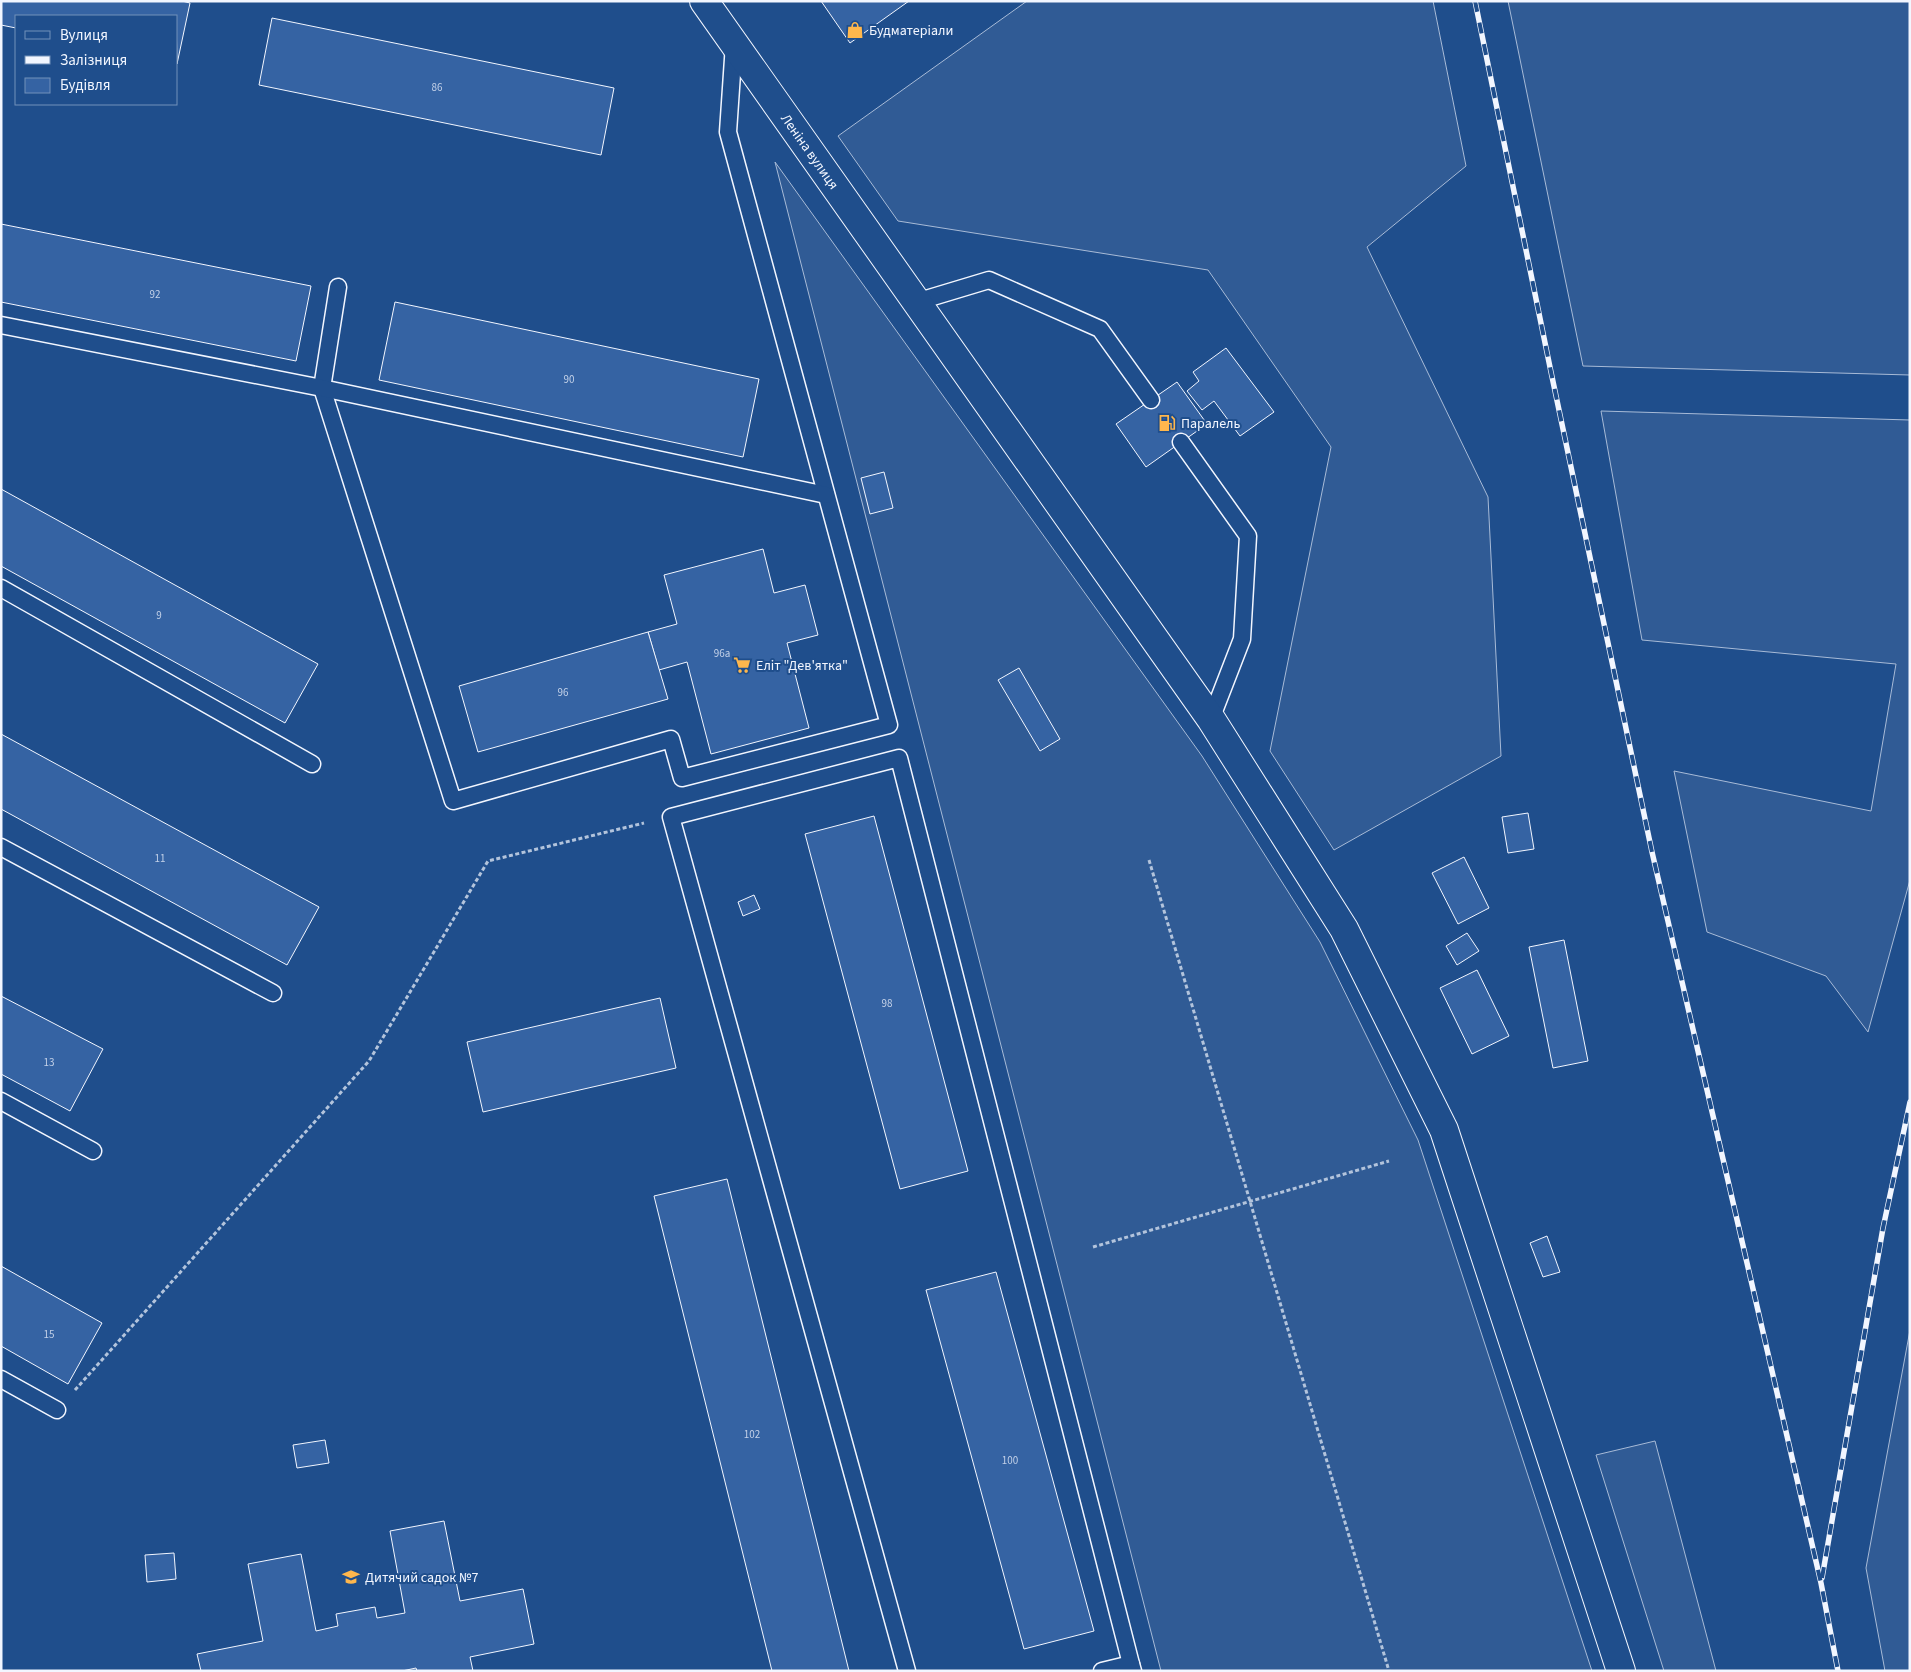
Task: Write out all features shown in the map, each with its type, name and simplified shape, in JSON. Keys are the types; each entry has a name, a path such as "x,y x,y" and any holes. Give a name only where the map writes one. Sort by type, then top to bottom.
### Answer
{"main road":[{"name":"Леніна вулиця","path":"704,1 1211,719 1344,930 1444,1130 1621,1671"}],"lane":[{"path":"338,287 322,388 453,801 671,739 682,778 889,725 728,132 734,44"},
{"path":"916,302 989,280 1100,329 1151,400"},
{"path":"1,325 322,388 826,495"},
{"path":"1181,442 1248,536 1242,640 1211,719"},
{"path":"1,588 312,764"},
{"path":"907,1671 671,817 899,758 1132,1667 1102,1671"},
{"path":"1,847 273,993"},
{"path":"1,1101 93,1151"},
{"path":"1,1379 57,1410"}],"path":[{"path":"57,1410 238,1210 369,1061 488,861 671,817"},
{"path":"1149,860 1389,1671"},
{"path":"1094,1247 1388,1161"}],"shaded area":[{"path":"1027,1 1433,1 1466,166 1367,247 1488,497 1501,756 1334,850 1270,751 1331,447 1208,270 898,221 838,136"},
{"path":"1508,1 1910,1 1910,375 1583,366"},
{"path":"775,162 1202,756 1320,942 1418,1140 1592,1671 1161,1671"},
{"path":"1601,411 1910,420 1910,880 1868,1032 1826,976 1707,932 1674,771 1871,811 1896,664 1642,640"},
{"path":"1910,1330 1910,1671 1885,1671 1866,1568"},
{"path":"1655,1441 1716,1671 1664,1671 1596,1455"}],"building":[{"path":"1,1 182,1 190,3 178,59 178,15 15,15 15,28 1,25"},
{"name":"Будматеріали","path":"821,1 909,1 850,43"},
{"path":"272,18 614,88 601,155 259,85"},
{"path":"1,224 311,286 296,361 1,302"},
{"path":"395,302 759,379 743,457 379,380"},
{"path":"1226,348 1274,412 1240,436 1214,401 1202,410 1187,391 1199,381 1193,372"},
{"path":"1177,382 1207,424 1146,467 1116,424"},
{"path":"884,472 893,508 870,514 861,478"},
{"path":"1,489 318,664 285,723 1,566"},
{"path":"763,549 774,593 805,585 818,635 787,643 809,728 711,754 687,662 659,670 648,632 677,624 664,575"},
{"path":"648,632 668,699 478,752 459,686"},
{"path":"1019,668 1060,739 1040,751 998,680"},
{"path":"1,734 319,907 287,965 1,809"},
{"path":"1528,813 1534,849 1508,853 1502,817"},
{"path":"874,816 968,1171 900,1189 805,834"},
{"path":"1464,857 1489,908 1458,924 1432,873"},
{"path":"754,895 760,909 743,916 738,902"},
{"path":"1467,933 1479,951 1457,965 1446,946"},
{"path":"1564,940 1588,1061 1553,1068 1529,947"},
{"path":"1477,970 1509,1036 1472,1054 1440,988"},
{"path":"1,996 103,1049 70,1111 1,1074"},
{"path":"660,998 676,1068 483,1112 467,1042"},
{"path":"727,1179 849,1671 772,1671 654,1196"},
{"path":"1547,1236 1560,1272 1543,1277 1530,1243"},
{"path":"1,1266 102,1323 68,1384 1,1346"},
{"path":"996,1272 1094,1631 1024,1649 926,1290"},
{"path":"325,1440 329,1463 297,1468 293,1445"},
{"path":"444,1521 460,1601 523,1589 534,1644 470,1657 473,1671 417,1671 416,1668 402,1671 201,1671 197,1654 263,1641 248,1564 301,1554 316,1631 338,1626 336,1614 375,1607 377,1618 405,1613 390,1531"},
{"path":"174,1553 176,1579 147,1582 145,1555"}],"railway":[{"path":"1475,1 1652,852 1821,1583 1838,1671"},
{"path":"1822,1578 1883,1228 1910,1102"}],"place":[{"name":"Будматеріали","path":"855,30"},
{"name":"Паралель","path":"1167,423"},
{"name":"Еліт \"Дев'ятка\"","path":"742,665"},
{"name":"Дитячий садок №7","path":"351,1577"}]}
